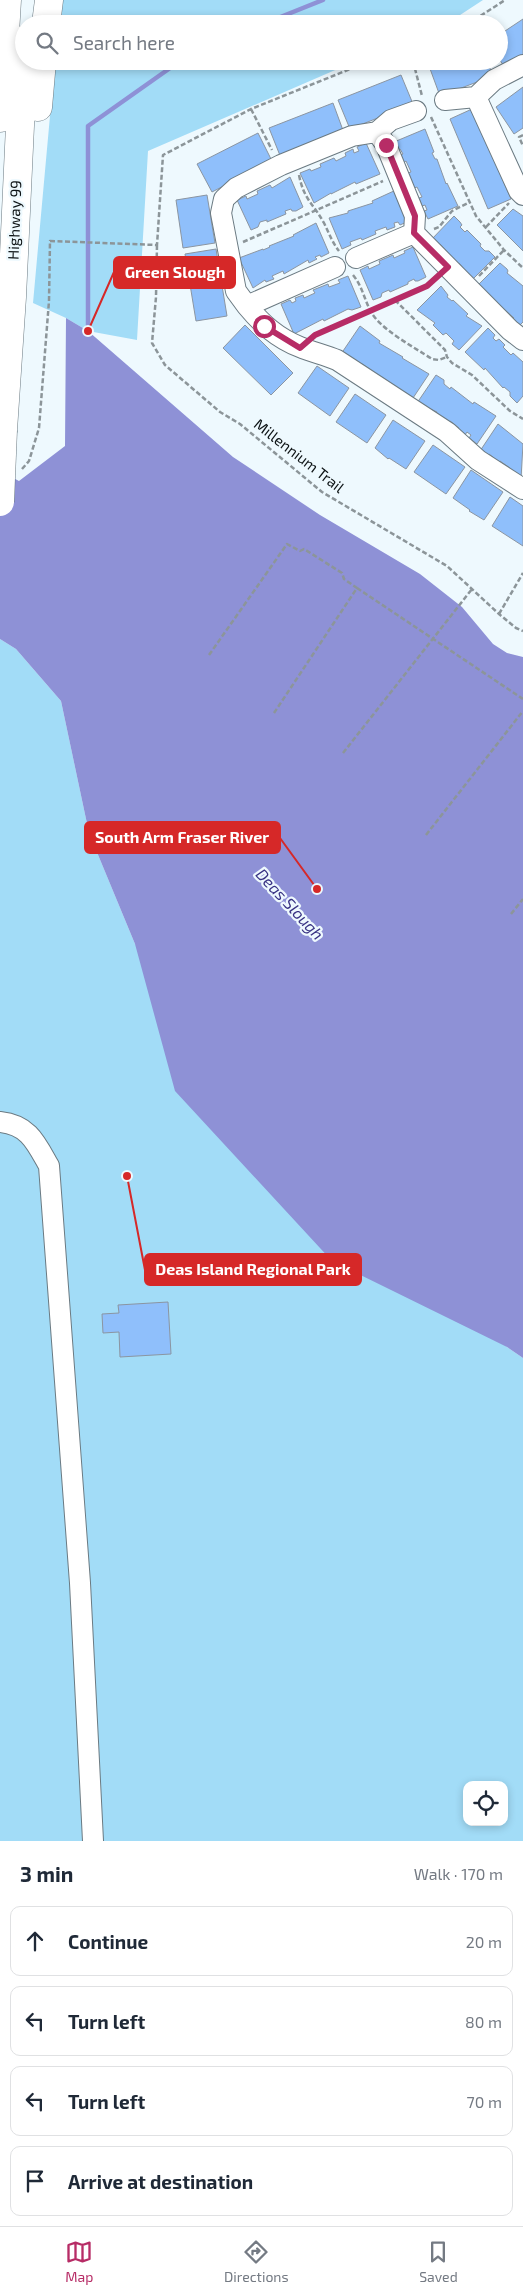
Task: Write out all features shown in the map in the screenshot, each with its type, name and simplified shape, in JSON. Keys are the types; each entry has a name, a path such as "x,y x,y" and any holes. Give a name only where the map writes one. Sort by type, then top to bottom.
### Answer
{"highway":[{"path":"0,118 7,0"},
{"path":"25,15 26,0"},
{"path":"47,15 49,0"},
{"name":"Highway 99","path":"0,502 23,70"},
{"path":"14,258 29,203 41,70"}],"lane":[{"path":"445,100 476,97 494,80 523,65"},
{"path":"476,97 521,193"},
{"path":"423,109 391,120 377,132 352,136 281,165 236,188 224,199 221,213 236,291 264,326 300,348 320,352 337,360 447,432 478,460 523,489"},
{"path":"377,132 386,145 415,216 416,235 510,330 523,340"},
{"path":"356,258 416,235"},
{"path":"247,306 334,267"},
{"path":"0,1122 14,1123 33,1138 49,1166 80,1583 93,1841"}],"path":[{"path":"482,15 504,0"},
{"name":"Millennium Trail","path":"348,70 250,109 162,155 156,297 152,338 156,352 165,365 220,412 240,424 322,492 447,566 499,614 516,628 523,631"},
{"path":"415,70 423,109 476,216 504,250 523,268"},
{"path":"250,109 269,144"},
{"path":"523,135 519,137 523,146"},
{"path":"226,245 240,243 398,175"},
{"path":"486,228 521,193"},
{"path":"416,235 440,227 452,211 470,202"},
{"path":"15,471 25,468 29,461 39,428 50,272 50,241 157,245"},
{"path":"467,287 504,250"},
{"path":"300,348 315,335 427,286 448,267"},
{"path":"395,300 445,350 447,357 452,363 472,375 510,411 523,419"},
{"path":"209,655 287,544 300,551 304,549 342,573 344,579 435,638 523,699"},
{"path":"499,614 523,573"},
{"path":"274,713 357,588"},
{"path":"343,753 435,638 472,588"},
{"path":"426,835 523,711"},
{"path":"512,914 523,899"}],"shaded area":[{"path":"63,0 483,0 460,15 60,15"},
{"path":"54,70 335,70 148,151 137,340 88,331 66,318 33,303"},
{"path":"0,639 16,649 61,701 89,833 135,944 507,1347 523,1358 523,1841 0,1841"}],"water":[{"name":"Deas Slough","path":"66,318 88,331 233,457 320,515 420,574 462,607 493,644 507,653 523,657 523,1358 507,1347 332,1261 175,1091 135,944 89,833 61,701 16,649 0,639 0,471 19,481 65,446"}],"building":[{"path":"523,19 523,57 508,68 508,29"},
{"path":"430,70 491,70 493,76 440,96"},
{"path":"401,75 413,104 350,129 338,100"},
{"path":"523,87 523,128 514,134 496,107"},
{"path":"333,103 344,133 281,158 269,128"},
{"path":"472,109 511,199 488,209 450,119"},
{"path":"425,129 434,152 432,153 435,159 437,159 446,184 458,206 428,219 424,211 427,210 425,205 422,206 419,198 422,197 417,187 414,188 408,173 411,172 406,161 403,163 400,155 403,154 400,149 398,150 394,142"},
{"path":"258,133 272,161 212,192 197,164"},
{"path":"366,143 380,174 356,184 355,182 314,203 300,173 321,167 320,164 334,158 336,161 346,156 345,153 353,149 354,153 359,151 357,147"},
{"path":"290,177 303,207 296,211 291,209 285,211 286,214 267,222 267,220 260,222 258,227 251,230 237,200 246,196 247,199 258,194 257,191 270,185 272,188"},
{"path":"396,190 409,221 400,225 398,222 394,223 395,227 387,230 386,227 375,231 376,234 362,240 361,238 350,242 351,245 342,249 329,218 373,203 372,201"},
{"path":"207,195 215,243 183,248 176,200"},
{"path":"513,209 523,216 523,251 497,225"},
{"path":"454,216 460,222 462,225 460,227 465,232 467,230 481,244 480,246 485,251 489,251 495,257 472,280 459,263 457,266 446,255 448,253 440,244 437,247 431,240"},
{"path":"316,223 329,253 321,257 320,255 315,257 317,259 309,263 308,260 284,274 283,271 272,276 274,279 266,282 265,280 253,288 239,258 270,247"},
{"path":"413,247 426,277 418,281 414,279 408,282 408,284 390,292 389,290 382,293 381,297 373,300 360,270 368,266 369,269 380,264 379,261 393,255 394,258"},
{"path":"216,249 227,316 196,321 185,254"},
{"path":"500,263 507,269 507,273 523,286 523,322 518,327 512,320 514,318 505,310 503,312 492,301 494,299 477,286"},
{"path":"348,276 361,307 352,310 348,309 324,321 323,319 294,334 281,304 290,300 292,303 296,301 295,298 303,295 304,298 315,293 313,290 328,284 329,287 340,283 338,280"},
{"path":"441,286 448,295 447,297 468,314 466,316 482,326 459,350 452,344 454,341 446,333 443,335 433,325 435,323 417,310"},
{"path":"245,325 293,373 271,395 223,348"},
{"path":"360,326 380,341 379,343 429,374 411,401 370,373 371,370 362,364 360,366 350,356 349,359 341,354"},
{"path":"488,328 495,335 493,338 496,341 499,339 505,345 503,347 511,355 513,353 523,362 523,396 517,403 510,396 510,392 503,388 485,368 484,370 465,352"},
{"path":"317,366 349,388 330,416 298,393"},
{"path":"436,375 444,380 444,384 450,389 451,387 473,404 474,402 496,416 477,444 469,438 471,435 467,432 465,435 457,430 459,428 450,421 448,424 435,415 437,412 417,403"},
{"path":"355,394 386,415 367,443 336,422"},
{"path":"393,420 425,441 406,469 388,459 375,448"},
{"path":"498,424 523,444 521,479 508,470 510,468 500,461 499,464 489,454 487,456 480,451"},
{"path":"433,445 465,467 446,494 414,472"},
{"path":"471,470 503,492 484,520 453,498"},
{"path":"510,497 523,506 523,546 492,526"},
{"path":"168,1302 171,1354 120,1357 119,1332 103,1333 102,1314 119,1313 118,1305"}],"waterway":[{"path":"286,15 323,0"},
{"path":"88,331 88,126 167,70"}],"place":[{"name":"Green Slough","path":"88,331"},
{"name":"South Arm Fraser River","path":"317,889"},
{"name":"Deas Island Regional Park","path":"127,1176"}],"route":[{"path":"264,326 280,338 300,348 315,335 427,286 448,267 414,233 415,216 386,145"}]}
